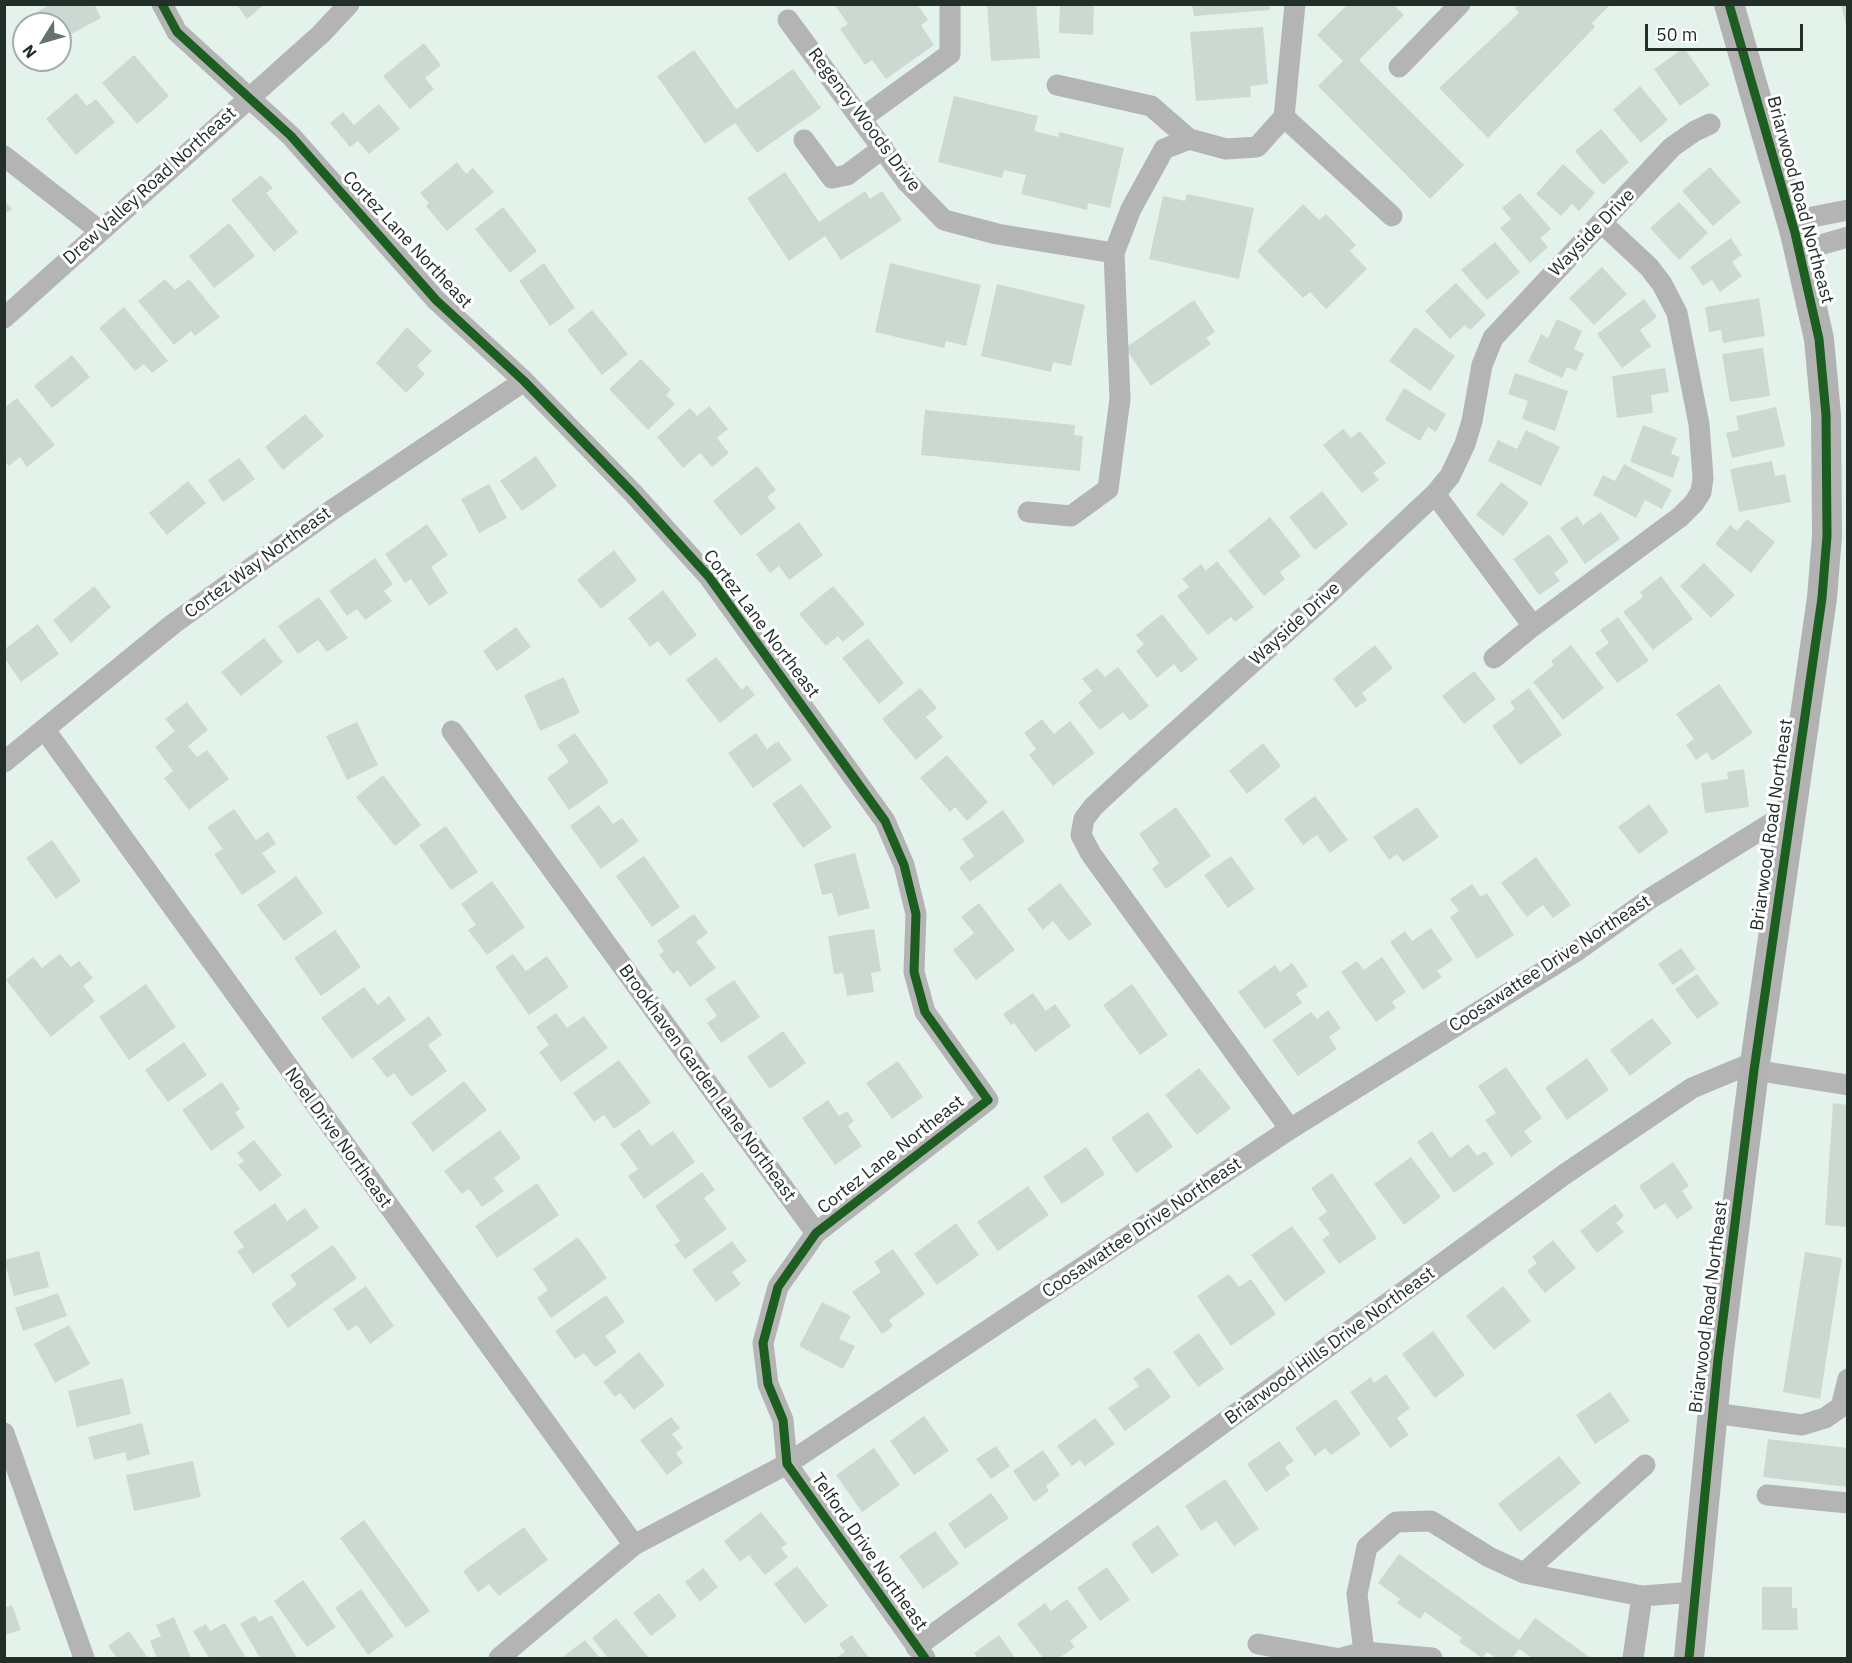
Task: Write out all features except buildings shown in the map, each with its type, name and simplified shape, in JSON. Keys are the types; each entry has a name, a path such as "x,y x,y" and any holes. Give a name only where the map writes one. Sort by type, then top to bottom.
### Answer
{"street":[{"name":"Cortez Lane Northeast","path":"162,4 177,32 291,136 436,300 524,381 709,577 885,821 904,865 916,914 914,972 926,1012 988,1100 816,1233"},
{"name":"Drew Valley Road Northeast","path":"4,318 350,4"},
{"path":"862,118 950,54 950,4"},
{"path":"1057,85 1151,106 1189,139 1226,149 1257,147 1284,117 1295,4"},
{"path":"1399,67 1460,4"},
{"name":"Briarwood Road Northeast","path":"1689,1659 1713,1413 1754,1070 1822,598 1837,535 1820,339 1792,221 1729,4"},
{"name":"Regency Woods Drive","path":"788,20 907,182 944,220 997,234 1114,253"},
{"path":"1284,117 1392,216"},
{"name":"Wayside Drive","path":"1290,1129 1091,854 1081,835 1084,819 1094,806 1312,609 1435,494 1450,476 1466,444 1482,365 1493,338 1511,316 1603,224 1672,147 1710,124"},
{"path":"1028,512 1071,516 1108,489 1120,399 1114,253 1131,209 1164,149 1189,139"},
{"path":"804,140 832,178 847,175 883,148"},
{"path":"4,156 100,231"},
{"path":"1792,221 1848,210"},
{"path":"1494,658 1533,626 1680,517 1701,492 1703,478 1699,424 1677,313 1662,284 1649,267 1603,224"},
{"path":"1799,251 1848,237"},
{"name":"Cortez Way Northeast","path":"4,762 173,624 350,498 524,381"},
{"path":"1435,494 1533,626"},
{"name":"Noel Drive Northeast","path":"45,730 634,1545"},
{"name":"Brookhaven Garden Lane Northeast","path":"452,731 816,1233"},
{"name":"Coosawattee Drive Northeast","path":"500,1659 634,1545 787,1464 1290,1129 1578,950 1651,898 1783,816 1792,806"},
{"name":"Briarwood Hills Drive Northeast","path":"920,1653 1575,1168 1692,1088 1745,1066 1754,1070 1848,1084"},
{"path":"787,1464 783,1420 768,1384 763,1343 778,1287 816,1233"},
{"path":"1713,1413 1803,1425 1825,1418 1841,1407 1848,1380"},
{"path":"4,1433 84,1659"},
{"name":"Telford Drive Northeast","path":"787,1464 920,1653"},
{"path":"1524,1574 1644,1465"},
{"path":"1767,1495 1848,1503"},
{"path":"1364,1652 1358,1594 1366,1547 1396,1521 1431,1521 1489,1557 1524,1574 1642,1596 1695,1592"},
{"path":"1633,1659 1642,1596"},
{"path":"1258,1644 1335,1659"},
{"path":"1342,1659 1364,1652 1432,1659"}],"cycle path":[{"path":"162,4 177,32 291,136 436,300 524,381 633,493 709,577 885,821 904,865 916,914 914,972 925,1012 988,1100 816,1233 778,1287 763,1343 768,1384 783,1420 787,1464 925,1658"},
{"path":"1689,1658 1718,1359 1754,1070 1822,598 1827,536 1826,415 1819,339 1795,233 1729,4"}]}
